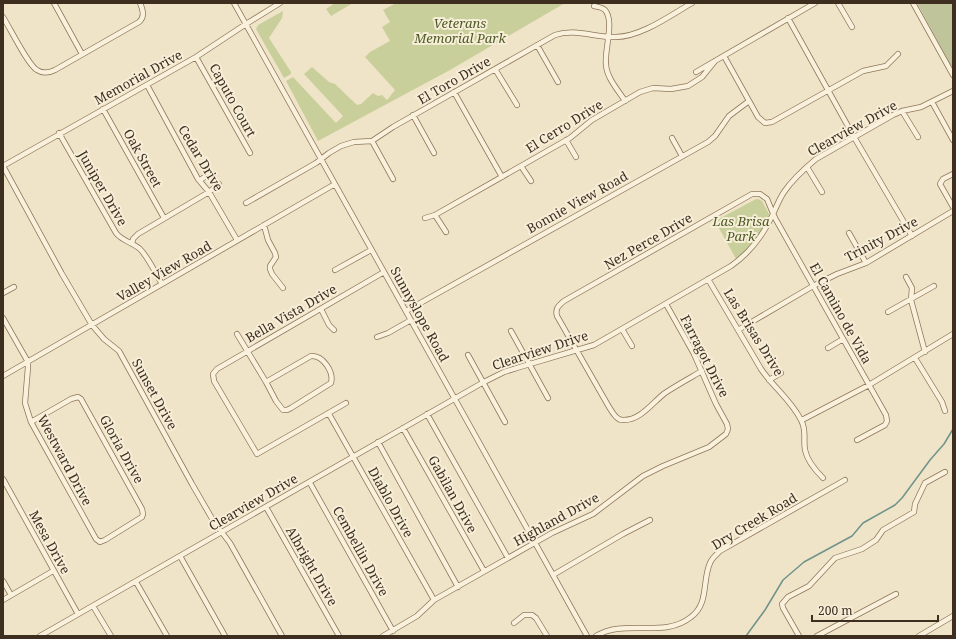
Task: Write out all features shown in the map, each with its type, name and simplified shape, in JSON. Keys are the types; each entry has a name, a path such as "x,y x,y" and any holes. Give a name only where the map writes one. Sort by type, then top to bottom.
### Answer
{"street":[{"path":"54,3 82,54"},
{"path":"3,17 31,65 36,70 48,72 55,70 142,20 143,15 140,3"},
{"name":"Sunnyslope Road","path":"234,3 320,160 335,184 588,636"},
{"name":"Memorial Drive","path":"3,166 196,57 280,3"},
{"name":"El Toro Drive","path":"246,203 320,160 336,149 348,144 372,141 381,134 555,35 567,32 579,32 608,37 624,36 639,31 692,3"},
{"name":"El Cerro Drive","path":"696,72 815,3"},
{"path":"838,3 852,27"},
{"path":"913,3 953,76"},
{"path":"594,6 603,8 608,15 609,23 605,61 606,69 625,101"},
{"path":"788,18 854,137 912,236"},
{"path":"537,45 558,82"},
{"path":"724,56 758,117 766,124 865,70 886,66 898,54"},
{"name":"Caputo Court","path":"196,57 250,154"},
{"name":"El Cerro Drive","path":"424,218 435,215 502,177 566,140 592,120 648,89 688,86 702,77 715,61"},
{"path":"495,69 517,105"},
{"name":"Cedar Drive","path":"147,85 200,180 209,192 237,240"},
{"name":"Clearview Drive","path":"40,636 482,383 504,372 577,351 594,344 622,330 731,266 745,255 761,236 784,192 806,166 893,115 902,111 921,107 953,91"},
{"path":"454,92 502,177"},
{"name":"Bonnie View Road","path":"406,311 708,142 715,136 729,116 749,101"},
{"path":"932,102 953,140"},
{"name":"Oak Street","path":"102,110 164,218"},
{"path":"902,111 918,137"},
{"path":"413,116 434,153"},
{"name":"Juniper Drive","path":"59,133 116,233 123,240 132,244 143,252 162,284"},
{"path":"672,138 682,156"},
{"path":"566,140 576,157"},
{"path":"372,141 393,179"},
{"name":"Sunset Drive","path":"3,166 92,325 104,339 119,351 196,490 222,533 230,543 282,636"},
{"path":"521,166 531,181"},
{"path":"806,166 822,192"},
{"path":"200,180 211,173"},
{"path":"953,174 943,180 940,184 953,207"},
{"path":"132,244 133,239 138,234 209,192 219,184"},
{"name":"Valley View Road","path":"3,376 335,184"},
{"name":"El Camino de Vida","path":"750,195 758,193 765,197 770,205 773,214 886,415 887,420 883,426 856,440"},
{"name":"Nez Perce Drive","path":"577,351 557,316 557,308 564,302 750,195"},
{"name":"Trinity Drive","path":"738,330 813,286 866,262 952,212"},
{"path":"435,215 446,232"},
{"path":"264,225 268,240 276,257 270,266 270,269 283,288"},
{"path":"849,234 866,262"},
{"path":"335,270 372,250"},
{"name":"Bella Vista Drive","path":"329,414 257,454 214,381 214,372 247,351 384,272"},
{"path":"906,277 912,288 911,300 926,352"},
{"name":"Las Brisas Drive","path":"708,279 760,369 768,380 789,402 802,420 805,431 806,455 822,478"},
{"path":"888,312 934,286"},
{"path":"3,293 14,287"},
{"name":"Farragot Drive","path":"666,304 702,371 711,393 724,417"},
{"path":"321,309 334,330"},
{"path":"3,318 28,362"},
{"path":"377,337 388,333 411,320"},
{"path":"622,330 632,346"},
{"path":"511,332 548,398"},
{"path":"237,334 280,408 284,410 292,408 330,384 332,380 323,360 318,356 314,356 307,358 266,382"},
{"path":"802,420 869,385 926,352 953,334"},
{"path":"828,348 843,339"},
{"path":"577,351 609,407 619,419 624,420 634,418 641,414 666,392 702,371"},
{"path":"468,355 504,422"},
{"path":"915,358 942,402 945,411"},
{"name":"Westward Drive","path":"28,362 25,403 31,422 94,536 100,542"},
{"path":"768,380 780,373"},
{"name":"Gloria Drive","path":"31,422 75,397 80,398 83,402 142,509 143,514 141,519 100,542"},
{"path":"329,414 346,403"},
{"name":"Diablo Drive","path":"329,414 434,600"},
{"path":"427,414 508,558"},
{"name":"Highland Drive","path":"383,636 417,616 434,600 552,533 593,514 653,470 714,444 727,432 728,427 724,417"},
{"name":"Gabilan Drive","path":"403,428 484,572"},
{"path":"378,442 458,587"},
{"path":"799,636 783,608 782,604 785,600 808,586 835,558 862,549 876,540 883,530 914,512 915,504 925,483 945,472"},
{"name":"Mesa Drive","path":"3,479 78,614"},
{"name":"Dry Creek Road","path":"596,636 603,632 612,630 671,627 685,622 694,615 704,597 710,563 720,551 844,480"},
{"name":"Cembellin Drive","path":"310,482 393,631"},
{"name":"Albright Drive","path":"266,507 340,636"},
{"path":"554,575 623,534 650,520"},
{"path":"180,556 225,636"},
{"path":"3,600 53,571"},
{"path":"3,580 11,595"},
{"path":"136,582 168,636"},
{"path":"817,636 896,594"},
{"path":"93,606 111,636"},
{"path":"514,623 524,615 532,615 536,618 547,636"},
{"path":"919,636 953,616"},
{"path":"49,631 52,636"}],"green space":[{"path":"335,3 353,3 331,16 326,9"},
{"name":"Veterans Memorial Park","path":"396,3 565,3 450,70 318,141 286,81 293,77 336,123 343,116 304,74 312,67 329,82 335,84 357,105 361,104 373,93 378,96 382,95 387,100 395,90 365,57 370,52 390,41 382,27 390,22 383,10"},
{"path":"917,3 953,3 953,65 951,66"},
{"path":"283,11 282,18 269,38 291,72 291,74 284,78 256,29 258,25"},
{"name":"Las Brisa Park","path":"756,199 762,201 769,214 767,220 756,239 736,259 715,221"}],"waterway":[{"path":"746,636 765,610 783,580 804,562 852,536 863,523 895,505 944,444 953,429"}]}
